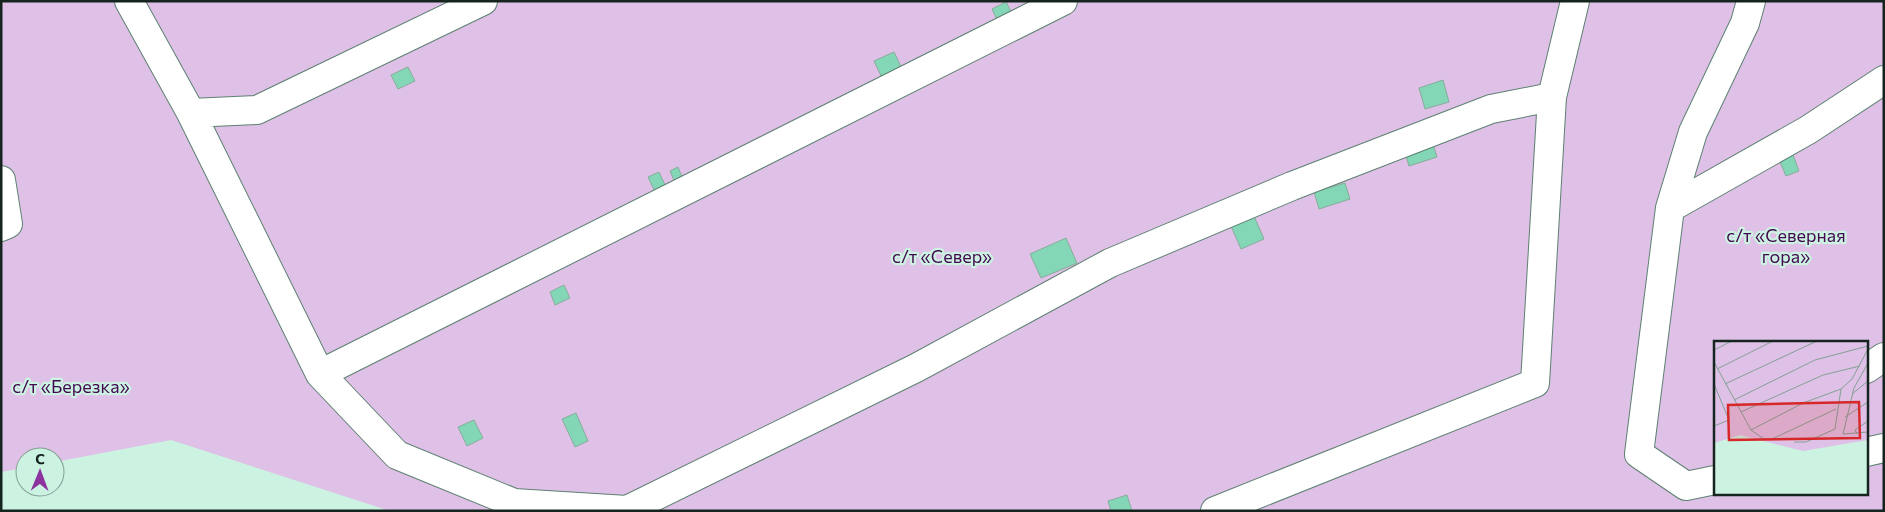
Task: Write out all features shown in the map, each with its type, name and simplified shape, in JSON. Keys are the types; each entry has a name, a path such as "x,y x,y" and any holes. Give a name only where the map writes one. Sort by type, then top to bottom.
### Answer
{"lane":[{"path":"129,1 191,113 320,374 397,455 514,504 627,510 916,368 1110,263 1292,186 1491,109 1552,98"},
{"path":"191,113 257,110 483,1"},
{"path":"320,374 1062,1"},
{"path":"1215,511 1535,383 1552,98 1575,1"},
{"path":"1714,480 1686,486 1639,454 1670,208 1693,132 1746,23 1751,1"},
{"path":"1670,208 1808,130 1884,80"},
{"path":"1,180 8,224 1,227"},
{"path":"1868,368 1884,357"},
{"path":"1868,452 1884,448"}],"green space":[{"name":"с/т «Север»","path":"1,1 1884,1 1884,511 390,511 171,440 65,460 65,447 15,447 15,470 1,472"}],"building":[{"path":"1006,2 1014,17 999,24 992,9"},
{"path":"894,52 903,71 883,80 874,61"},
{"path":"408,67 415,81 398,89 391,75"},
{"path":"1443,80 1449,102 1425,109 1419,88"},
{"path":"1432,141 1437,157 1409,166 1404,149"},
{"path":"1792,152 1799,171 1786,176 1778,157"},
{"path":"678,167 685,184 677,187 670,171"},
{"path":"659,172 666,187 655,192 648,177"},
{"path":"1345,183 1350,199 1319,209 1314,192"},
{"path":"1254,216 1264,239 1241,249 1231,226"},
{"path":"1066,238 1077,263 1041,278 1030,254"},
{"path":"564,285 570,298 555,305 550,292"},
{"path":"576,413 588,441 575,447 562,419"},
{"path":"474,420 483,438 467,446 458,427"},
{"path":"1127,495 1132,511 1111,511 1108,501"}],"park label":[{"name":"с/т «Северная гора»","path":"1786,245"},
{"name":"с/т «Березка»","path":"71,386"}]}
